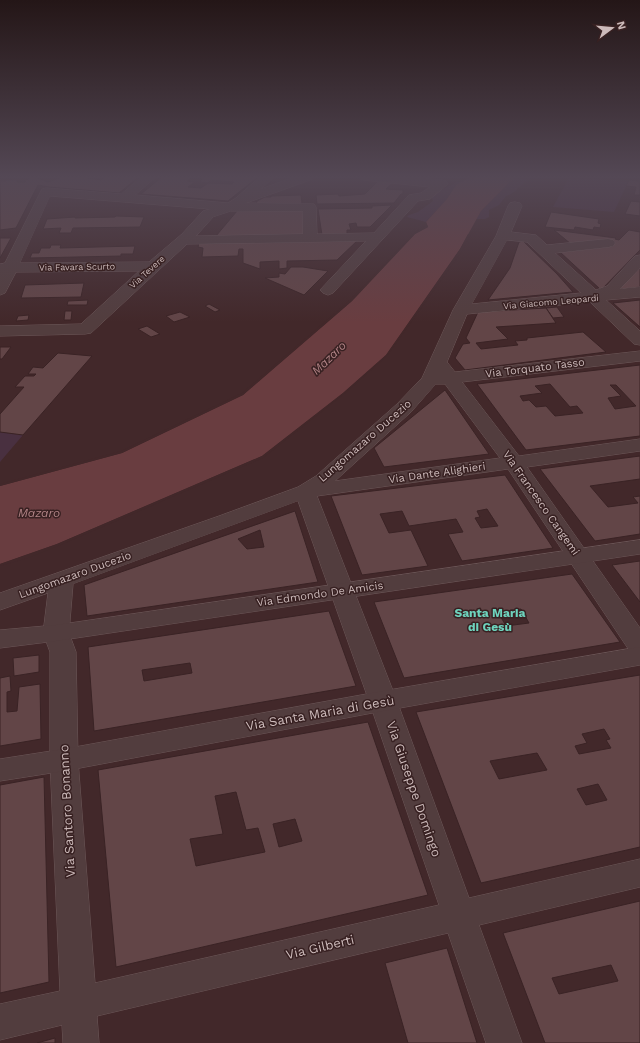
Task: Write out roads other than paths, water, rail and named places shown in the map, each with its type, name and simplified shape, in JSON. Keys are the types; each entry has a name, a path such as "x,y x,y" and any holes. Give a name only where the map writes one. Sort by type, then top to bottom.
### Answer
{"street":[{"path":"0,290 5,268 28,225"},
{"name":"Via Tevere","path":"0,330 85,329 183,240 198,225"},
{"path":"310,225 310,238"},
{"path":"328,290 389,225"},
{"name":"Lungomazaro Ducezio","path":"0,602 306,491 323,480 404,408 440,373 461,310 507,225"},
{"path":"502,236 532,238 640,340"},
{"path":"183,240 378,237"},
{"path":"544,250 608,243"},
{"path":"594,298 612,289 640,259"},
{"name":"Via Favara Scurto","path":"5,268 153,266"},
{"name":"Via Giacomo Leopardi","path":"461,310 594,298 640,292"},
{"name":"Via Torquato Tasso","path":"440,373 640,356"},
{"name":"Via Francesco Cangemi","path":"440,373 514,463 640,647"},
{"name":"Via Dante Alighieri","path":"306,491 640,446"},
{"name":"Via Giuseppe Domingo","path":"306,491 504,1043"},
{"name":"Via Edmondo De Amicis","path":"0,639 56,633 640,547"},
{"name":"Via Santoro Bonanno","path":"62,580 56,633 63,652 64,760 81,1043"},
{"name":"Via Santa Maria di Gesù","path":"0,770 64,760 382,701 640,656"},
{"name":"Via Gilberti","path":"0,1022 640,873"}],"water":[{"name":"Mazaro","path":"427,225 473,225 460,249 386,355 343,393 262,456 57,544 0,564 0,486 122,453 243,395 352,301 415,234 428,227"}],"district":[{"name":"Santa Maria di Gesù","path":"490,620"}]}
